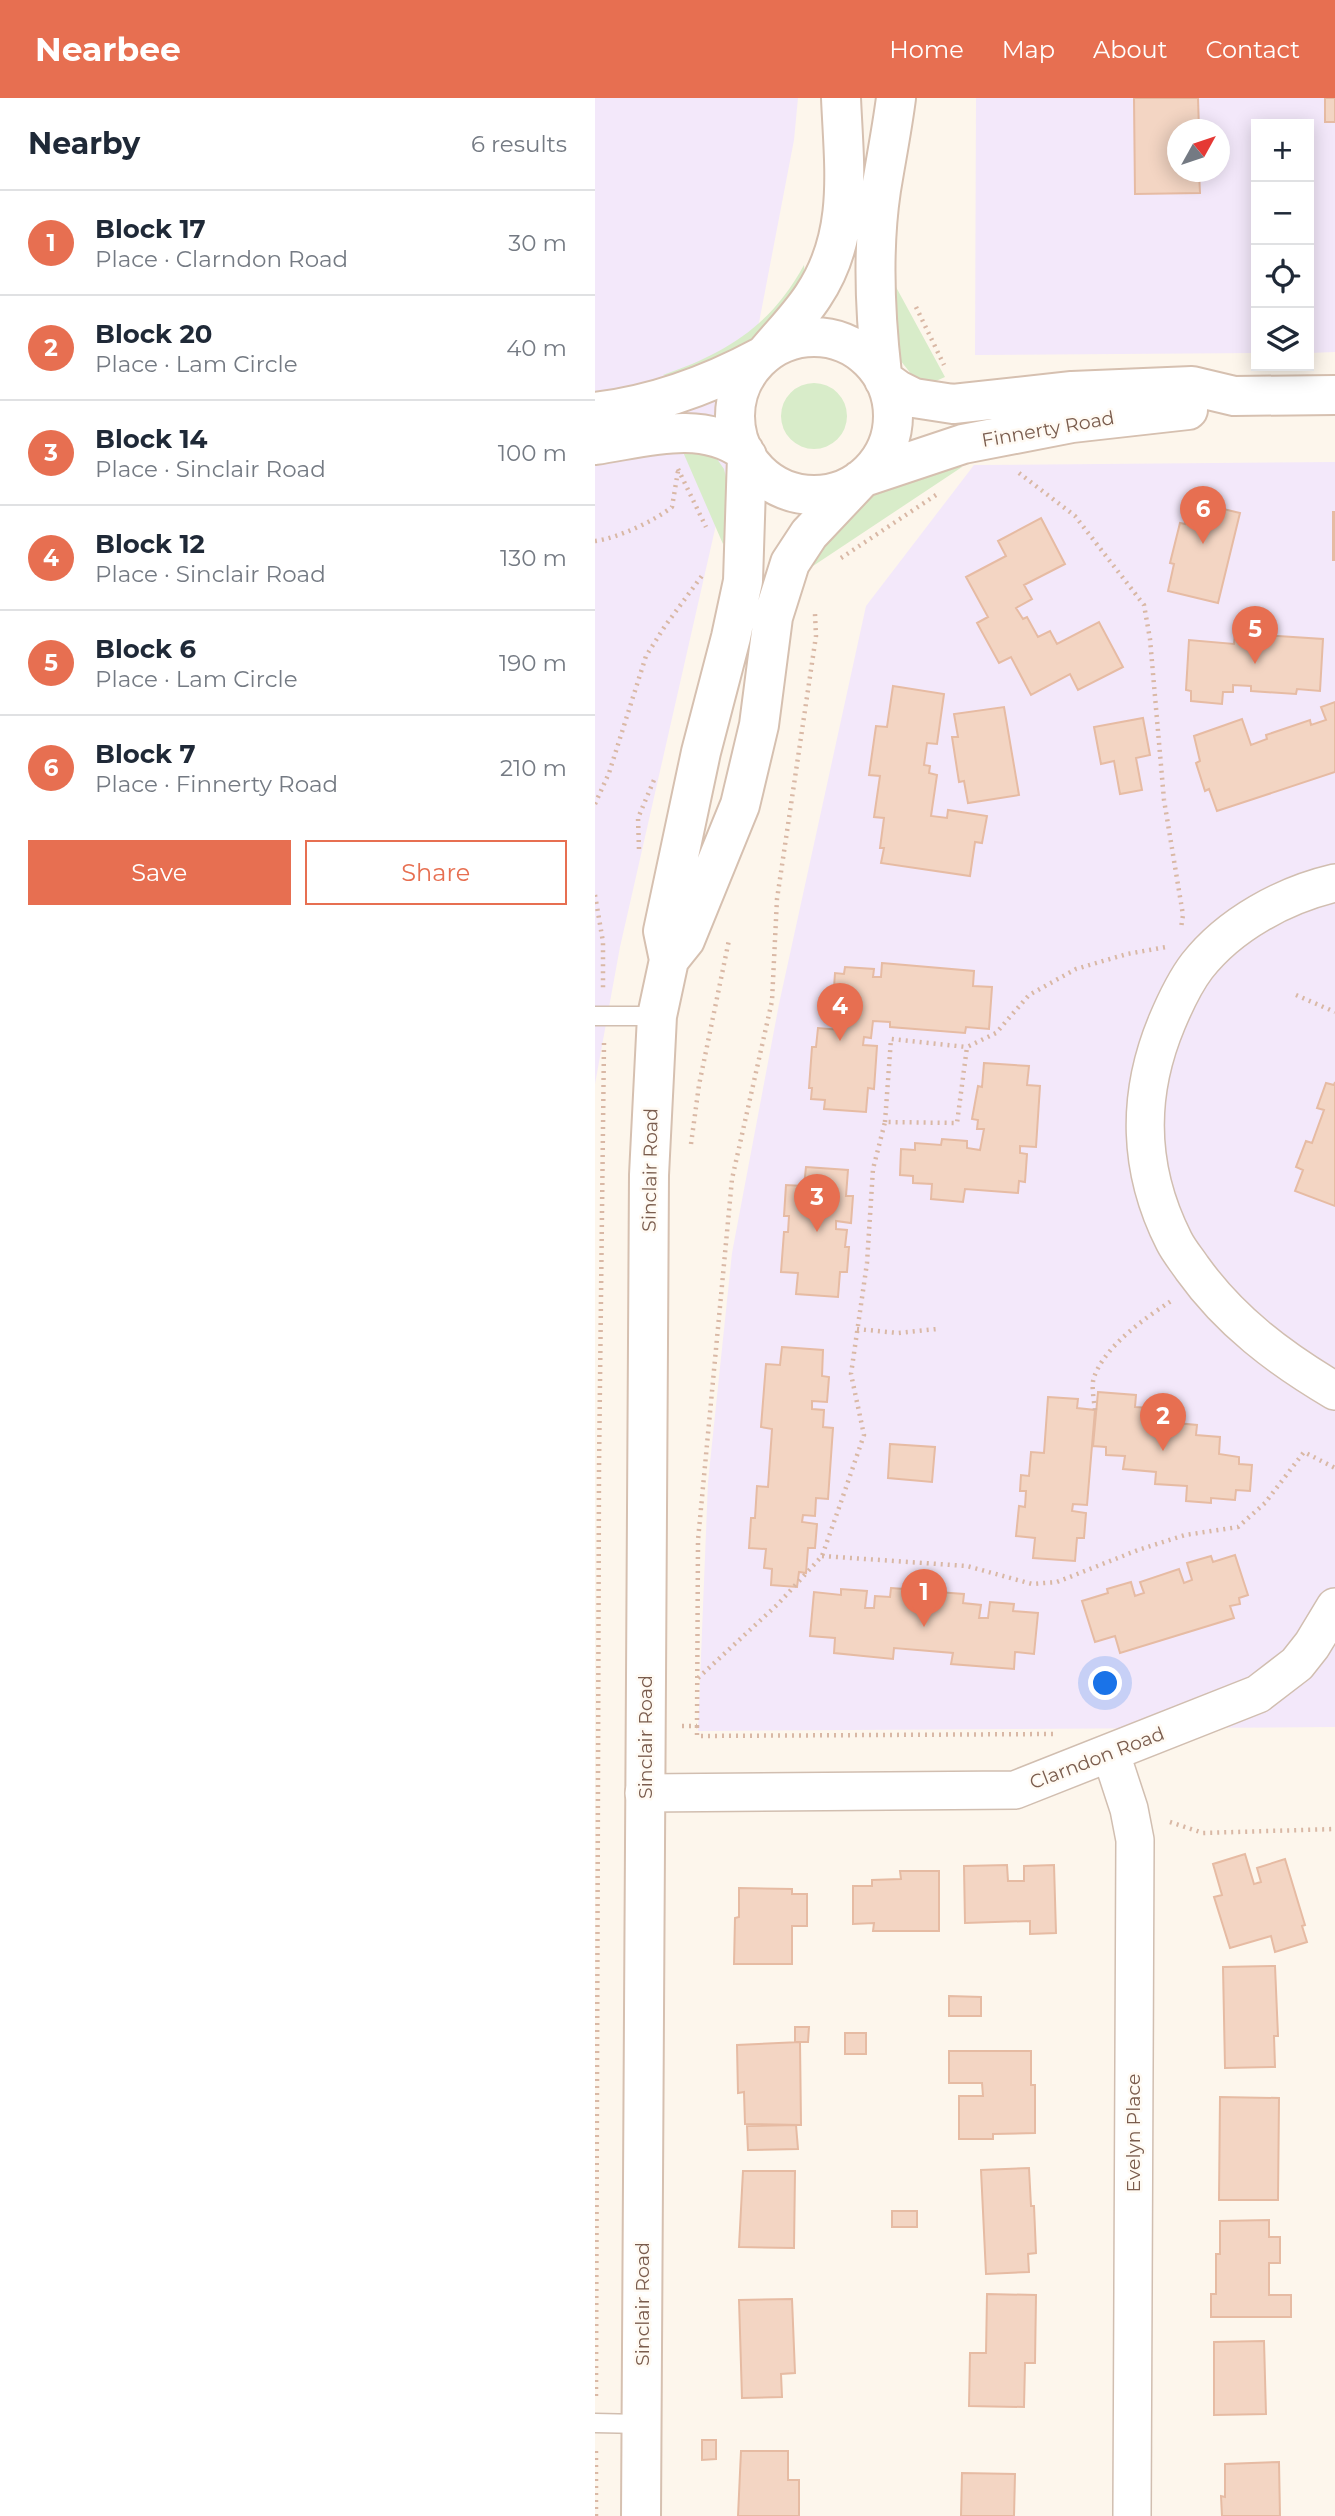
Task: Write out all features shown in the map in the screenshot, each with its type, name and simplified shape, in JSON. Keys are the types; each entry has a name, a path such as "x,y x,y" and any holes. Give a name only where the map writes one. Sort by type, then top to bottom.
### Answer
{"main road":[{"path":"745,454 735,421 737,400 749,371 813,297 829,268 837,245 843,222 846,175 841,98"},
{"path":"595,445 697,433 720,437 745,454 768,480 798,493 831,493 862,479 885,452 891,432 891,399 883,377 876,327 875,278 881,191 896,98"},
{"path":"595,412 687,391 797,339 829,338 850,345 883,377"},
{"name":"Finnerty Road","path":"883,377 898,390 914,398 953,404 1072,391 1192,386 1234,396 1335,395"},
{"name":"Finnerty Road","path":"862,479 963,444 1072,423 1193,409 1234,396"},
{"name":"Sinclair Road","path":"641,2516 649,1175 657,1016 669,960 663,931 701,752 743,581 745,454"},
{"name":"Sinclair Road","path":"669,960 685,940 740,805 759,725 773,617 790,563 809,534 862,479"}],"street":[{"path":"1335,883 1310,889 1256,915 1199,963 1187,979 1157,1045 1147,1087 1144,1126 1148,1166 1158,1207 1175,1244 1201,1281 1230,1314 1263,1344 1335,1391"},
{"name":"Clarndon Road","path":"645,1793 1015,1790 1258,1694 1297,1664 1335,1607"},
{"name":"Evelyn Place","path":"1111,1754 1129,1809 1135,1840 1132,2516"}],"lane":[{"path":"599,1016 657,1016"},
{"path":"595,2423 641,2424"}],"path":[{"path":"1010,466 1075,516 1144,605 1150,639 1164,800 1182,915 1180,934"},
{"path":"595,541 617,535 662,515 672,507 678,469"},
{"path":"595,804 609,773 646,656 710,563"},
{"path":"814,611 816,636 777,899 772,1001 732,1179 698,1540 697,1736 1053,1734"},
{"path":"794,747 801,739"},
{"path":"595,895 603,942 599,1016 596,2516"},
{"path":"691,1147 701,1072 731,928"},
{"path":"698,1678 778,1604 822,1556 864,1434 851,1374 867,1263 873,1169 885,1122 891,1039 967,1046 996,1033 1029,995 1076,969 1127,954 1178,944"},
{"path":"1296,995 1335,1012"},
{"path":"885,1122 957,1124 967,1046"},
{"path":"1095,1410 1093,1379 1121,1338 1201,1281"},
{"path":"857,1329 898,1333 937,1329"},
{"path":"822,1556 967,1566 1032,1584 1057,1583 1137,1550 1185,1535 1238,1527 1265,1503 1304,1452 1335,1468"},
{"path":"646,1726 697,1726"},
{"path":"1129,1809 1203,1833 1335,1829"}],"shaded area":[{"path":"595,98 798,98 794,140 743,406 620,947 595,1084"},
{"path":"976,98 1335,98 1335,352 1314,353 1314,119 1251,119 1251,353 975,355"},
{"path":"1335,462 1335,1727 698,1731 708,1482 732,1253 779,1004 866,606 974,465"}],"green space":[{"path":"804,265 805,278 751,343 675,380 663,375 707,357 745,335 777,305"},
{"path":"896,287 945,377 929,384 912,375 900,360 889,296"},
{"path":"814,383 837,393 847,416 837,439 814,449 791,439 781,416 791,393"},
{"path":"706,451 717,459 724,469 727,481 730,533 723,544 683,452"},
{"path":"949,464 962,467 813,566 821,544 860,502 882,490"}],"building":[{"path":"1134,98 1198,98 1199,119 1167,119 1167,182 1199,182 1200,193 1135,194"},
{"path":"1325,98 1335,98 1335,122 1325,122"},
{"path":"1190,501 1240,513 1218,603 1168,591 1174,564 1170,563 1180,523 1185,524"},
{"path":"1335,512 1335,560 1333,560"},
{"path":"1041,518 1065,564 1024,585 1032,599 1016,608 1023,619 1027,617 1038,637 1050,631 1057,644 1099,622 1123,667 1078,690 1070,674 1031,695 1011,657 999,663 977,623 988,617 966,577 1006,556 998,541"},
{"path":"1235,633 1323,639 1320,691 1297,689 1296,694 1251,691 1251,686 1233,685 1233,692 1223,692 1222,704 1191,701 1191,691 1186,690 1189,640 1234,644"},
{"path":"893,686 944,694 937,744 927,743 924,765 930,766 929,773 937,775 931,816 947,818 948,810 987,816 982,843 975,842 970,876 881,863 884,818 874,817 880,776 869,775 876,726 887,727"},
{"path":"1335,702 1335,772 1217,811 1209,789 1205,791 1196,763 1200,761 1194,736 1242,719 1251,745 1267,739 1266,735 1310,720 1311,725 1326,720 1321,707"},
{"path":"1004,707 1019,795 968,803 964,781 959,782 952,737 958,737 954,714"},
{"path":"1143,718 1150,755 1136,758 1142,790 1120,794 1114,761 1101,764 1094,727"},
{"path":"882,963 974,971 973,986 992,987 989,1029 966,1027 965,1033 890,1027 890,1022 873,1021 871,1038 864,1037 863,1045 877,1046 874,1089 868,1088 866,1112 824,1109 825,1100 811,1099 812,1088 809,1088 812,1047 816,1047 818,1028 841,1030 841,1016 832,1016 835,973 844,974 845,967 874,969 873,977 881,977"},
{"path":"984,1063 1029,1066 1027,1085 1040,1086 1036,1147 1020,1146 1020,1153 1027,1154 1025,1182 1019,1181 1018,1193 965,1189 963,1202 931,1199 932,1184 913,1183 913,1176 900,1175 901,1149 915,1150 915,1143 941,1145 942,1139 967,1141 967,1148 980,1150 984,1129 977,1129 978,1120 972,1119 978,1086 982,1087"},
{"path":"1335,1082 1335,1206 1295,1191 1303,1170 1296,1167 1306,1141 1312,1143 1324,1110 1317,1108 1326,1083 1334,1085"},
{"path":"806,1167 848,1170 846,1196 853,1196 851,1223 836,1221 836,1229 847,1230 845,1247 849,1247 847,1272 840,1272 838,1297 796,1294 798,1273 781,1272 784,1232 788,1232 789,1216 784,1216 786,1185 804,1186"},
{"path":"782,1347 823,1350 822,1376 829,1377 827,1402 812,1401 812,1409 824,1410 823,1427 833,1428 828,1499 816,1498 815,1516 803,1515 802,1522 817,1524 815,1548 808,1548 806,1573 799,1572 797,1587 771,1585 772,1569 764,1568 766,1549 749,1548 751,1518 755,1518 757,1486 768,1487 772,1429 761,1427 766,1364 780,1365"},
{"path":"1098,1392 1136,1395 1135,1407 1167,1409 1166,1422 1197,1425 1196,1435 1220,1437 1219,1454 1239,1457 1239,1464 1252,1465 1250,1491 1236,1490 1235,1500 1211,1498 1211,1503 1186,1501 1187,1486 1155,1484 1156,1472 1123,1469 1125,1456 1106,1455 1106,1447 1093,1446"},
{"path":"1048,1397 1078,1399 1077,1408 1095,1410 1087,1505 1073,1504 1072,1511 1086,1513 1084,1538 1077,1538 1075,1561 1033,1558 1035,1538 1016,1536 1019,1506 1025,1507 1026,1491 1020,1491 1021,1475 1029,1476 1031,1452 1044,1453"},
{"path":"890,1444 935,1447 932,1482 888,1478"},
{"path":"1235,1555 1248,1595 1239,1598 1240,1604 1230,1606 1234,1618 1120,1653 1115,1636 1095,1642 1082,1601 1108,1593 1107,1589 1131,1582 1135,1596 1144,1593 1140,1582 1179,1569 1184,1583 1192,1580 1187,1563 1211,1556 1213,1562"},
{"path":"891,1588 917,1590 916,1602 937,1604 938,1592 964,1594 963,1603 981,1605 979,1618 988,1618 990,1602 1014,1604 1013,1611 1038,1613 1034,1654 1015,1652 1014,1669 951,1664 953,1653 894,1648 893,1659 834,1653 835,1638 810,1636 814,1592 841,1595 841,1589 867,1591 865,1608 874,1608 875,1596 890,1597"},
{"path":"1245,1854 1254,1884 1261,1882 1257,1868 1285,1859 1305,1925 1302,1926 1307,1942 1275,1952 1271,1936 1230,1948 1214,1897 1222,1895 1213,1864"},
{"path":"1007,1865 1008,1881 1024,1881 1024,1866 1054,1865 1056,1933 1030,1934 1030,1921 965,1923 964,1866"},
{"path":"900,1871 939,1871 939,1931 873,1931 874,1923 853,1924 853,1886 872,1886 872,1880 901,1879"},
{"path":"739,1888 792,1889 792,1894 807,1894 807,1926 792,1926 792,1964 734,1964"},
{"path":"1275,1966 1278,2036 1274,2036 1275,2067 1225,2068 1223,1967"},
{"path":"949,1996 981,1997 981,2016 949,2016"},
{"path":"795,2027 809,2027 808,2042 795,2042"},
{"path":"845,2033 866,2033 866,2054 845,2054"},
{"path":"800,2042 801,2125 745,2124 744,2092 738,2093 737,2045"},
{"path":"949,2051 1031,2051 1031,2085 1035,2085 1035,2133 993,2134 993,2139 959,2139 959,2096 983,2096 982,2083 949,2083"},
{"path":"1220,2097 1279,2098 1278,2200 1219,2200"},
{"path":"796,2125 798,2149 748,2150 747,2126"},
{"path":"1029,2168 1036,2253 1028,2254 1029,2272 986,2274 981,2170"},
{"path":"743,2171 795,2171 794,2248 739,2247"},
{"path":"892,2211 917,2211 917,2227 892,2227"},
{"path":"1269,2220 1269,2237 1280,2237 1280,2263 1269,2263 1269,2295 1291,2295 1291,2317 1211,2317 1211,2294 1216,2294 1216,2254 1220,2254 1220,2221"},
{"path":"987,2294 1036,2295 1035,2363 1025,2363 1024,2407 969,2406 970,2353 986,2353"},
{"path":"792,2299 795,2373 781,2374 782,2397 742,2398 739,2300"},
{"path":"1264,2341 1266,2414 1214,2415 1214,2342"},
{"path":"702,2440 716,2440 716,2459 702,2460"},
{"path":"741,2451 788,2451 788,2480 799,2480 799,2516 738,2516"},
{"path":"1279,2462 1280,2516 1222,2516 1221,2496 1225,2497 1225,2464"},
{"path":"962,2473 1015,2474 1014,2516 961,2516"}],"place":[{"name":"Block 7","path":"1203,544"},
{"name":"Block 6","path":"1255,664"},
{"name":"Block 12","path":"840,1041"},
{"name":"Block 14","path":"817,1232"},
{"name":"Block 20","path":"1163,1451"},
{"name":"Block 17","path":"924,1627"}]}
